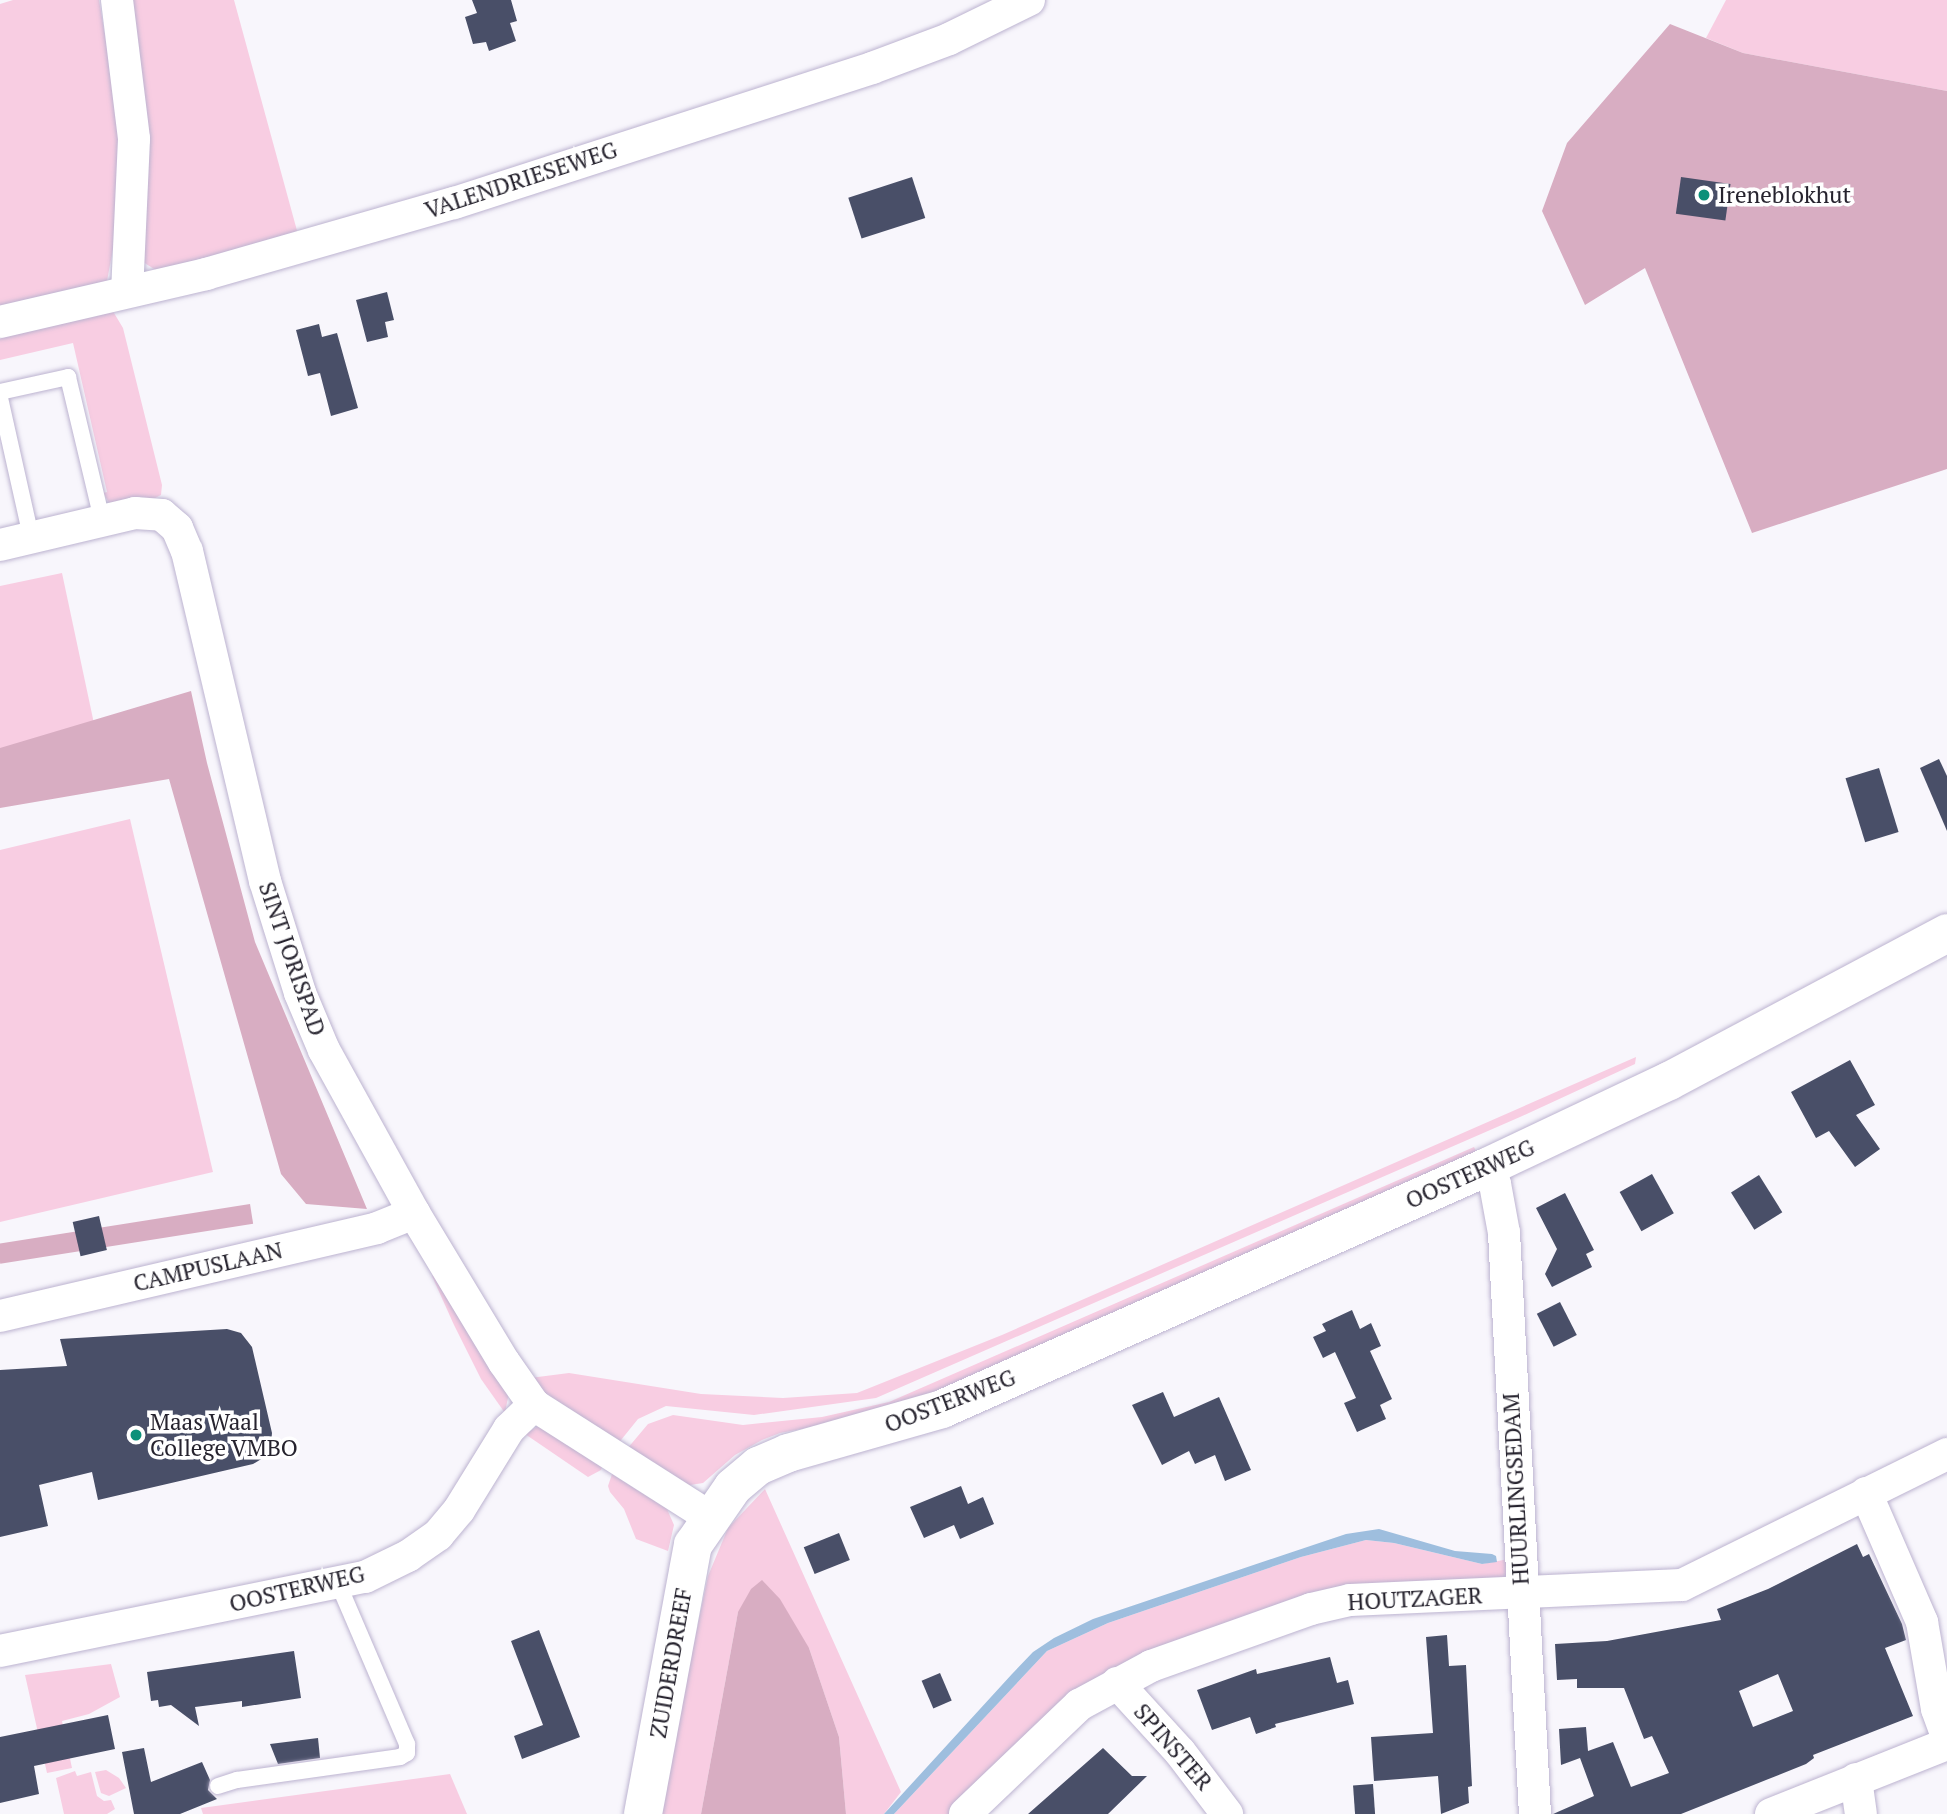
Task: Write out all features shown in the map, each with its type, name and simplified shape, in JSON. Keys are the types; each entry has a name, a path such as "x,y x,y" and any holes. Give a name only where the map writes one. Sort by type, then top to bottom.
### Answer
{"street":[{"path":"117,0 134,139 127,291"},
{"name":"VALENDRIESEWEG","path":"0,322 254,262 519,182 872,68 949,39 1029,0"},
{"name":"SINT JORISPAD","path":"102,520 135,513 162,515 177,528 187,551 265,881 300,993 324,1050 414,1213 504,1362 534,1405"},
{"path":"0,545 102,520"},
{"name":"OOSTERWEG","path":"710,1517 733,1487 758,1466 788,1453 942,1409 1487,1167 1669,1081 1947,933"},
{"name":"HUURLINGSEDAM","path":"1487,1167 1495,1184 1504,1233 1521,1594 1535,1814"},
{"name":"CAMPUSLAAN","path":"0,1316 377,1228 414,1213"},
{"path":"534,1405 710,1517"},
{"name":"OOSTERWEG","path":"0,1651 365,1577 408,1556 438,1535 459,1510 509,1429 534,1405"},
{"name":"HOUTZAGER","path":"965,1814 1079,1705 1117,1683 1163,1662 1311,1609 1350,1600 1682,1585 1947,1454"},
{"path":"1866,1493 1922,1622 1937,1709 1947,1736"},
{"name":"ZUIDERDREEF","path":"643,1814 693,1545 710,1517"},
{"name":"SPINSTER","path":"1117,1683 1180,1752 1227,1814"},
{"path":"1771,1814 1947,1744"},
{"path":"1856,1779 1861,1814"}],"lane":[{"path":"0,392 68,377 102,520"},
{"path":"0,398 31,537"},
{"path":"218,1786 237,1780 400,1757 407,1753 407,1744 338,1583"}],"shaded area":[{"path":"13,0 99,0 124,149 117,228 107,281 0,313 0,4"},
{"path":"127,0 234,0 299,238 162,274 135,257"},
{"path":"1726,0 1947,0 1947,91 1743,53 1706,38"},
{"path":"1670,24 1743,53 1947,91 1947,469 1752,533 1645,268 1585,305 1542,211 1567,143"},
{"path":"111,308 123,328 162,485 161,495 153,499 110,504 103,493 107,492 73,343 0,360 0,333"},
{"path":"62,573 106,780 0,803 0,586"},
{"path":"191,691 207,763 255,942 367,1209 306,1204 281,1174 169,779 0,808 0,748"},
{"path":"130,819 213,1172 0,1222 0,850"},
{"path":"1636,1057 1635,1064 1520,1117 876,1398 754,1415 666,1406 638,1419 617,1445 564,1411 530,1378 569,1373 701,1394 783,1398 857,1393 1002,1335"},
{"path":"1474,1147 1479,1157 882,1414 780,1433 762,1440 735,1455 703,1483 684,1486 627,1449 648,1424 673,1415 743,1425 822,1417 889,1402"},
{"path":"250,1204 253,1224 0,1264 0,1244"},
{"path":"435,1273 509,1392 505,1413 481,1379 454,1325 432,1276"},
{"path":"540,1425 602,1467 601,1470 588,1477 525,1434"},
{"path":"612,1474 667,1509 674,1525 668,1551 636,1539 624,1509 610,1492 608,1486"},
{"path":"765,1489 901,1792 884,1814 846,1814 839,1737 809,1648 738,1612 701,1814 658,1814 708,1576 728,1528"},
{"path":"1366,1540 1394,1543 1482,1564 1514,1558 1507,1580 1163,1651 974,1789 949,1814 894,1814 1047,1651 1108,1623 1301,1557"},
{"path":"762,1580 780,1599 809,1648 839,1737 846,1814 701,1814 738,1612 751,1589"},
{"path":"111,1664 120,1697 89,1714 62,1721 72,1768 47,1773 25,1675"},
{"path":"106,1770 119,1778 126,1788 109,1796 101,1793 95,1772"},
{"path":"75,1771 77,1776 91,1772 97,1796 104,1801 111,1800 115,1809 107,1814 64,1814 56,1778"},
{"path":"450,1774 467,1814 203,1814 201,1808"}],"water":[{"path":"1379,1529 1455,1551 1492,1554 1496,1556 1497,1562 1482,1564 1394,1543 1366,1540 1301,1557 1108,1623 1047,1651 894,1814 884,1814 1033,1652 1054,1638 1093,1619 1346,1534"}],"building":[{"path":"472,0 511,0 517,21 510,23 516,41 489,51 486,42 473,44 465,17 477,13"},
{"path":"912,177 925,218 862,239 848,198"},
{"name":"Ireneblokhut","path":"1681,177 1731,184 1725,221 1676,214"},
{"path":"387,292 394,320 385,322 388,337 367,342 356,300"},
{"path":"319,324 322,337 337,333 358,408 331,416 320,373 308,376 296,330"},
{"path":"1939,759 1947,776 1947,831 1920,768"},
{"path":"1879,768 1899,832 1865,842 1846,778"},
{"path":"1850,1060 1875,1105 1856,1115 1880,1149 1855,1167 1829,1131 1816,1138 1791,1092"},
{"path":"1652,1174 1674,1213 1641,1231 1620,1192"},
{"path":"1759,1175 1782,1212 1754,1230 1731,1192"},
{"path":"1565,1193 1594,1250 1586,1254 1592,1267 1552,1287 1545,1274 1557,1249 1536,1208"},
{"path":"99,1216 107,1250 81,1256 73,1222"},
{"path":"1560,1302 1577,1335 1554,1347 1537,1314"},
{"path":"1352,1310 1360,1329 1371,1323 1381,1346 1370,1351 1392,1399 1380,1405 1386,1419 1357,1432 1344,1403 1356,1398 1335,1352 1323,1358 1313,1337 1326,1331 1322,1324"},
{"name":"Maas Waal College VMBO","path":"227,1329 241,1333 252,1347 272,1433 271,1444 263,1458 253,1464 98,1500 92,1472 39,1485 48,1526 0,1537 0,1370 67,1366 60,1339"},
{"path":"1163,1392 1174,1417 1219,1397 1251,1470 1225,1481 1215,1455 1195,1464 1189,1451 1162,1465 1132,1405"},
{"path":"961,1486 968,1504 983,1497 994,1524 960,1539 954,1525 924,1538 910,1507"},
{"path":"839,1533 850,1560 815,1574 804,1547"},
{"path":"1857,1544 1863,1557 1869,1554 1902,1624 1906,1640 1885,1648 1913,1716 1813,1755 1814,1758 1806,1764 1681,1814 1553,1814 1594,1796 1580,1758 1561,1765 1559,1729 1586,1727 1588,1751 1613,1742 1631,1787 1669,1773 1652,1736 1644,1739 1624,1688 1577,1688 1577,1679 1557,1680 1555,1644 1607,1641 1721,1620 1717,1609 1768,1589","holes":["1778,1674 1793,1711 1753,1727 1739,1691"]},
{"path":"539,1630 580,1737 522,1759 514,1736 543,1725 511,1641"},
{"path":"1447,1635 1449,1666 1466,1665 1472,1786 1468,1787 1469,1803 1441,1814 1438,1776 1374,1781 1371,1737 1433,1733 1426,1637"},
{"path":"294,1651 301,1698 242,1707 242,1701 195,1707 199,1726 171,1705 159,1707 158,1700 151,1701 147,1672"},
{"path":"1330,1657 1337,1683 1348,1680 1354,1704 1275,1724 1276,1727 1256,1734 1250,1717 1212,1730 1197,1690 1256,1669 1257,1674"},
{"path":"940,1673 952,1701 933,1708 922,1681"},
{"path":"108,1715 115,1749 34,1766 39,1794 0,1803 0,1737"},
{"path":"318,1738 320,1758 278,1764 270,1744"},
{"path":"144,1748 151,1782 202,1762 210,1780 208,1790 217,1799 180,1814 134,1814 122,1752"},
{"path":"1103,1748 1132,1776 1147,1776 1108,1814 1028,1814"},
{"path":"1373,1784 1375,1814 1355,1814 1353,1785"}],"place":[{"name":"Ireneblokhut","path":"1704,195"},
{"name":"Maas Waal College VMBO","path":"136,1435"}]}
